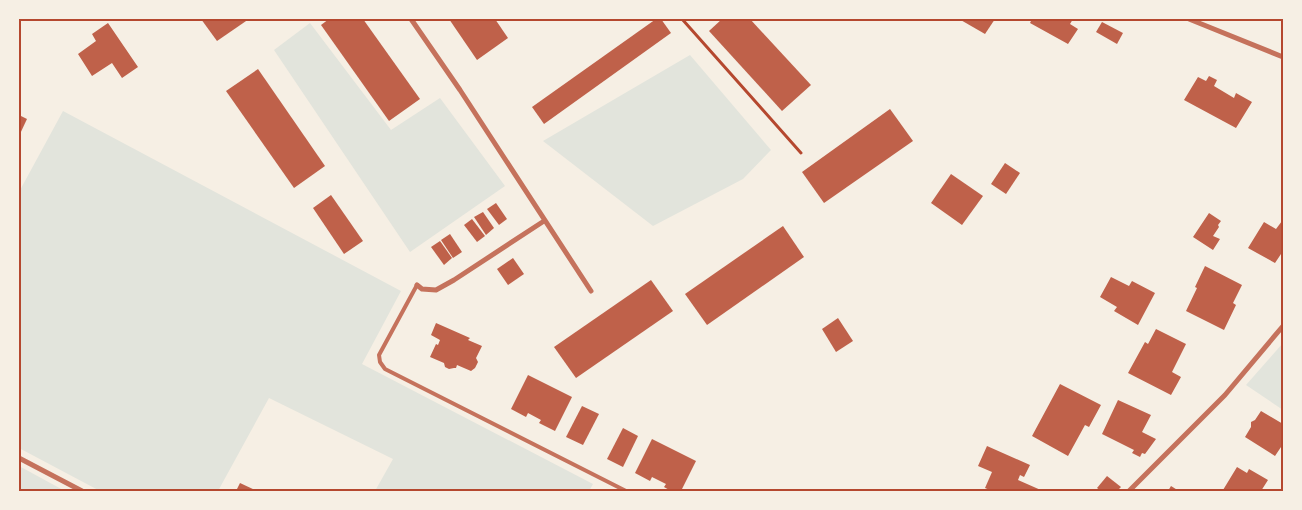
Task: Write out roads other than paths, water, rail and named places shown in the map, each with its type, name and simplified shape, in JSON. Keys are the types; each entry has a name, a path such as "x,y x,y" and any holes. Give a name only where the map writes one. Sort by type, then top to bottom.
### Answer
{"street":[{"path":"411,19 460,90 591,291"},
{"path":"1189,19 1283,57"},
{"path":"417,285 422,289 436,290 544,221"},
{"path":"1129,491 1225,395 1283,326"},
{"path":"19,458 82,491"}],"lane":[{"path":"417,285 379,355 380,362 385,369 626,491"}]}
